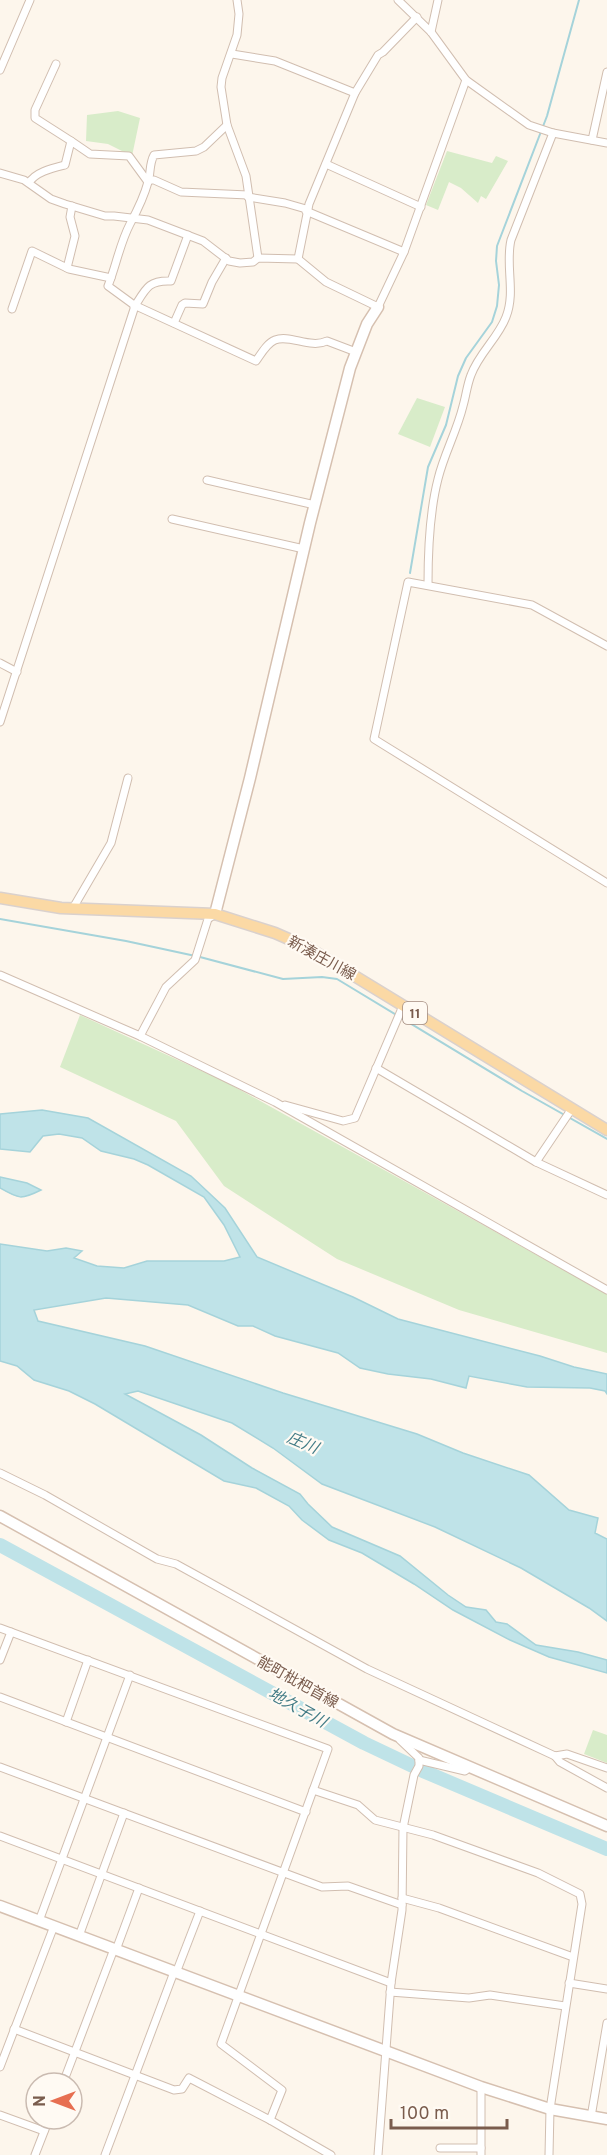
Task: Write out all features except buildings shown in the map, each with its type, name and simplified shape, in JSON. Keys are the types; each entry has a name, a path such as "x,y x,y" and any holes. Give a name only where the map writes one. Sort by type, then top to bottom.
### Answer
{"main road":[{"name":"新湊庄川線","path":"0,898 73,908 215,914 275,933 307,947 607,1130"}],"street":[{"path":"0,70 30,0"},
{"path":"237,0 239,14 237,35 221,87 227,125 246,176 258,258"},
{"path":"398,0 431,32 466,80 529,125 553,133 607,143"},
{"path":"431,32 438,0"},
{"path":"298,259 306,210 355,93 378,55 417,17"},
{"path":"232,54 275,61 355,93"},
{"path":"56,64 35,110 35,118 90,153 129,156 149,181"},
{"path":"592,140 607,72"},
{"path":"140,1036 166,987 196,957 208,919 215,914 350,368 367,324 378,307 404,252 466,80"},
{"path":"227,125 204,147 196,151 154,155 148,171 149,181 135,218 131,222 108,286 134,305 256,361 273,341 280,339 313,344 327,341 356,352"},
{"path":"428,584 435,494 440,469 463,406 471,375 480,356 506,316 511,284 508,251 553,133"},
{"path":"29,183 32,178 53,167 65,165 70,141"},
{"path":"326,164 420,207"},
{"path":"0,173 24,180 51,199 72,206 105,216 148,220 203,241 226,258 240,263 253,262 258,258 298,259 326,282 378,307"},
{"path":"149,181 154,180 181,192 248,196 285,203 404,252"},
{"path":"67,268 75,236 70,217 72,206"},
{"path":"0,722 2,705 17,672 134,305 148,286 159,281 171,281 188,235"},
{"path":"12,309 32,251 67,268 111,278"},
{"path":"174,323 185,303 203,304 226,258"},
{"path":"207,480 315,505"},
{"path":"172,519 304,549"},
{"path":"607,646 532,604 408,582 374,739 607,883"},
{"path":"0,663 17,672"},
{"path":"73,908 111,843 128,778"},
{"path":"0,975 140,1036 275,1102 607,1290"},
{"path":"275,1102 343,1121 356,1118 403,1006"},
{"path":"376,1068 536,1162 607,1195"},
{"path":"536,1162 571,1110"},
{"path":"0,1473 45,1495 157,1559 176,1564 367,1669 555,1756 560,1762 607,1788"},
{"name":"能町枇杷首線","path":"0,1516 393,1734 607,1826"},
{"path":"0,1628 328,1749 221,2044 282,2090 270,2120"},
{"path":"0,1660 10,1632"},
{"path":"66,1722 88,1660"},
{"path":"39,1921 130,1675"},
{"path":"0,1697 306,1812"},
{"path":"393,1734 419,1760 465,1771 469,1768"},
{"path":"555,1756 567,1754 607,1768"},
{"path":"378,2155 390,1992 402,1902 403,1828 419,1760"},
{"path":"0,1767 322,1887 348,1886 402,1902 439,1908 573,1957"},
{"path":"313,1790 358,1805 375,1820 433,1836 538,1872 580,1894 582,1904 550,2109 549,2155"},
{"path":"79,1936 124,1813"},
{"path":"0,1836 391,1983"},
{"path":"68,2071 139,1888"},
{"path":"0,1906 481,2086 550,2109 607,2120"},
{"path":"105,2155 200,1911"},
{"path":"0,2067 54,1926"},
{"path":"569,1983 607,1989"},
{"path":"390,1992 469,1998 490,1995 565,2006"},
{"path":"591,2117 607,2023"},
{"path":"14,2029 174,2090 182,2089 189,2078 331,2155"},
{"path":"440,2148 481,2152 481,2086"},
{"path":"0,2115 24,2124"},
{"path":"35,2155 44,2131"}],"green space":[{"path":"118,111 140,118 132,156 108,144 86,141 87,115"},
{"path":"447,151 492,163 496,156 508,161 486,199 481,196 478,203 461,188 449,182 438,210 426,205"},
{"path":"417,398 445,407 430,447 398,434"},
{"path":"80,1015 226,1082 607,1294 607,1353 459,1310 337,1259 224,1186 176,1121 60,1067"},
{"path":"593,1730 607,1735 607,1763 584,1754"}],"water":[{"name":"庄川","path":"42,1110 88,1118 191,1176 225,1208 257,1257 353,1297 398,1319 607,1374 607,1394 605,1391 590,1388 527,1387 469,1376 466,1388 431,1379 360,1368 338,1353 275,1336 253,1326 238,1326 188,1305 106,1298 34,1310 38,1321 145,1346 283,1393 417,1434 463,1453 529,1475 569,1510 598,1518 595,1533 607,1539 607,1621 521,1568 435,1527 322,1484 273,1448 232,1423 138,1391 125,1394 201,1435 252,1468 300,1494 332,1527 400,1556 466,1607 486,1610 496,1622 507,1624 536,1645 578,1652 607,1660 607,1673 549,1657 510,1640 453,1610 362,1553 329,1540 302,1520 289,1506 256,1488 224,1481 95,1404 69,1391 34,1380 17,1366 0,1361 0,1244 47,1251 66,1248 82,1251 74,1258 97,1266 124,1268 147,1261 224,1261 240,1257 224,1225 204,1197 148,1165 101,1151 82,1138 59,1134 43,1136 30,1152 0,1149 0,1114"},
{"path":"0,1177 27,1183 41,1190 24,1197 16,1196 0,1188"}],"waterway":[{"path":"410,573 428,467 446,425 458,376 466,358 492,322 497,306 499,285 497,246 547,116 579,0"},
{"path":"0,919 126,941 200,957 283,979 322,977 337,979 522,1091 607,1139"},
{"name":"地久子川","path":"0,1545 364,1743 423,1771 607,1849"}]}
